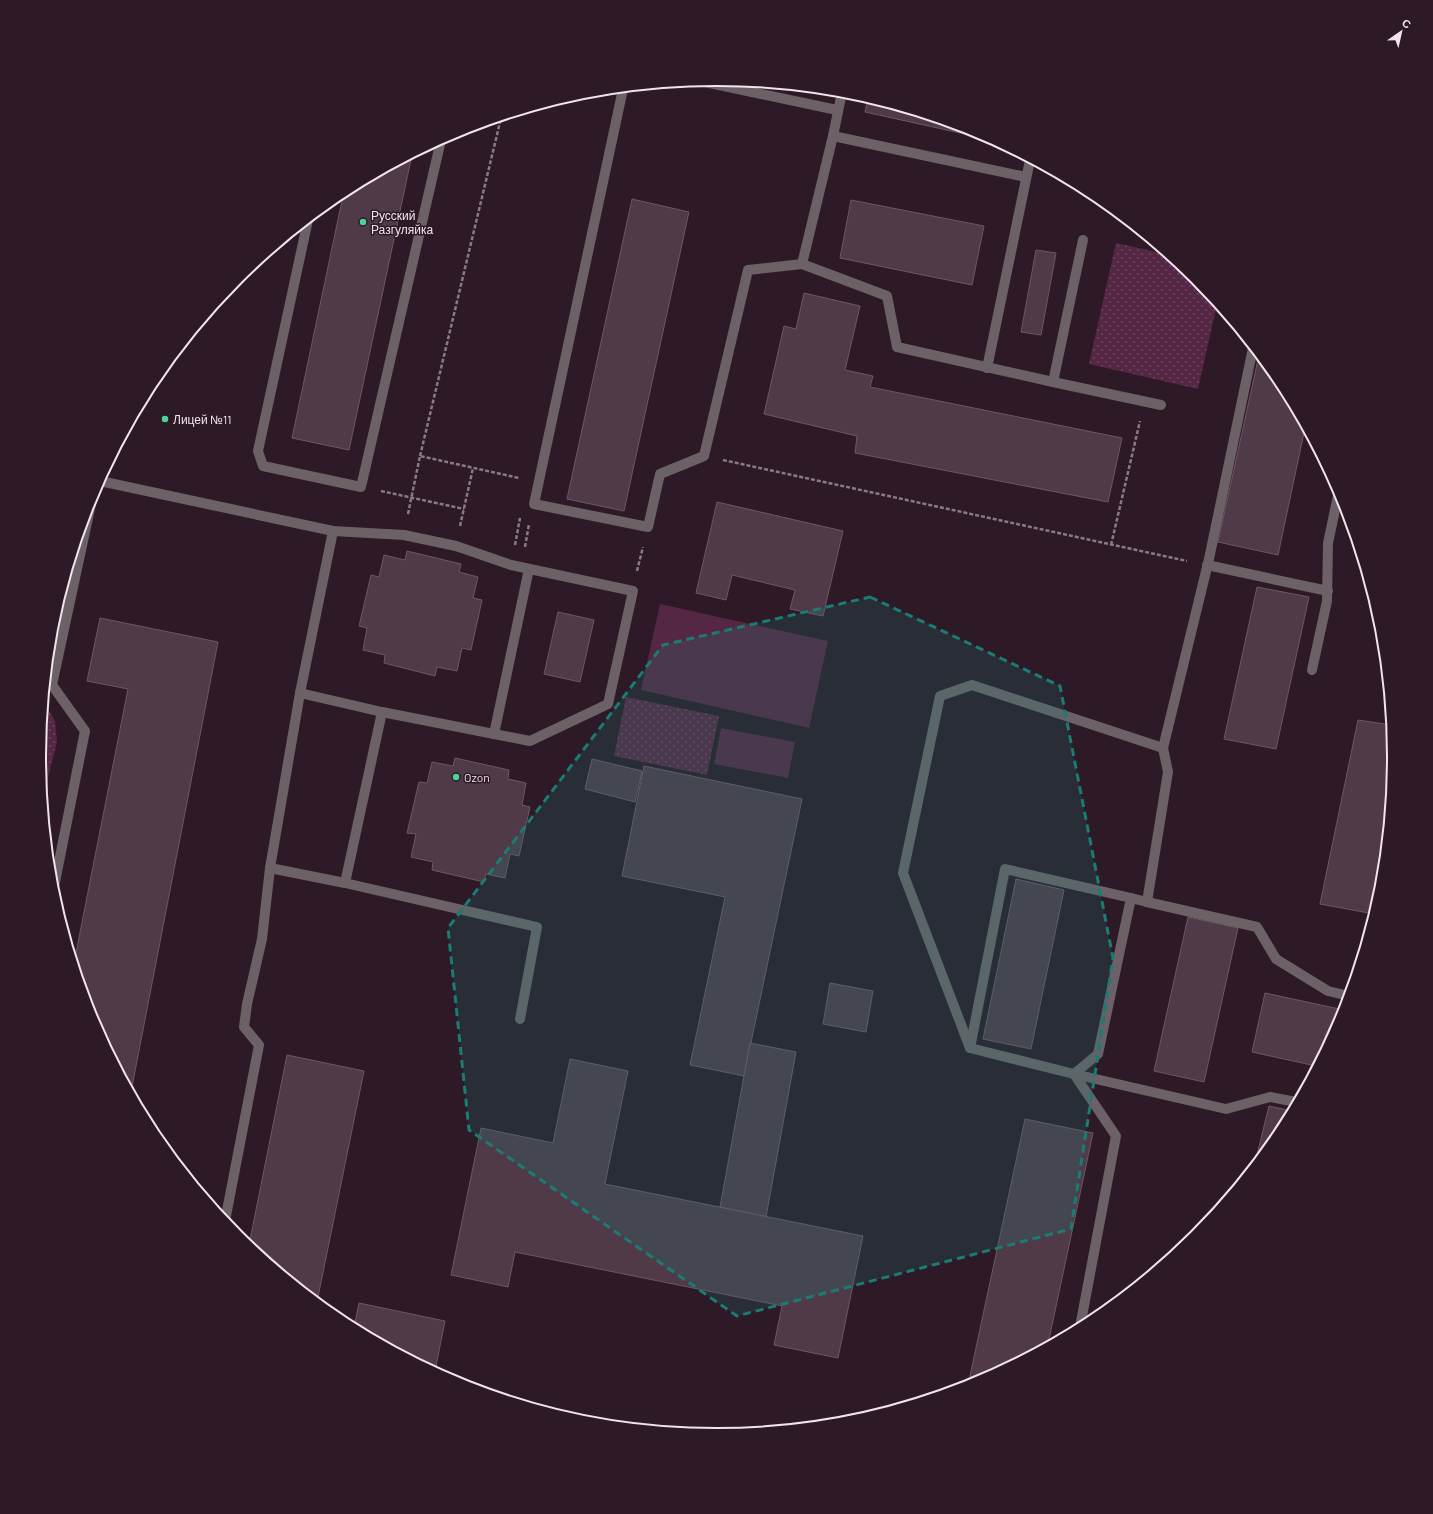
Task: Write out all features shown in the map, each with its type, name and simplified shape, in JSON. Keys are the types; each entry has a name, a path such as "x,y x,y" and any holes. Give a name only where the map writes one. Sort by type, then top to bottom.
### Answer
{"lane":[{"path":"726,86 838,110"},
{"path":"622,93 534,504 648,527 660,474 704,456 748,270 802,264 887,296 897,347 1161,405"},
{"path":"802,264 841,98"},
{"path":"833,136 1026,177"},
{"path":"307,226 258,451 264,466 361,487 439,147"},
{"path":"987,368 1029,164"},
{"path":"1053,382 1083,240"},
{"path":"1147,902 1168,772 1163,748 1208,565 1252,354"},
{"path":"105,482 333,531 404,535 456,546 520,567 633,591 608,704 530,741 382,712 300,693"},
{"path":"1312,670 1327,601 1328,543 1337,502"},
{"path":"226,1214 259,1045 244,1027 247,1004 262,939 270,868 300,693 333,531"},
{"path":"57,874 85,731 52,685 84,534"},
{"path":"1208,565 1328,591"},
{"path":"494,734 520,567"},
{"path":"970,1048 903,873 940,696 972,685 1163,748"},
{"path":"345,883 382,712"},
{"path":"270,868 345,883 537,927 520,1019"},
{"path":"970,1048 1005,869 1256,927 1276,959 1328,991 1343,995"},
{"path":"1074,1074 1098,1054 1131,898"},
{"path":"970,1048 1226,1109 1270,1097 1291,1101"},
{"path":"1074,1074 1116,1136 1081,1320"}],"path":[{"path":"404,535 420,456 499,123"},
{"path":"1111,545 1144,401"},
{"path":"420,456 538,483"},
{"path":"704,456 1208,565"},
{"path":"456,546 473,468"},
{"path":"361,487 464,509"},
{"path":"520,567 534,504"},
{"path":"520,516 520,567"},
{"path":"633,591 648,527"}],"highlighted area":[{"path":"870,597 1060,686 1113,958 1071,1229 737,1316 469,1130 448,928 663,645"}],"shaded area":[{"path":"1116,243 1158,252 1191,283 1216,309 1198,389 1089,364"},
{"path":"660,604 828,641 809,728 641,690"},
{"path":"626,697 719,716 707,775 614,756"},
{"path":"48,708 55,721 57,742 47,783"},
{"path":"721,728 795,742 788,778 714,764"}],"building":[{"path":"867,104 932,122 960,133 865,112"},
{"path":"411,161 349,450 292,438 342,200 381,176"},
{"path":"632,199 689,212 624,511 567,499"},
{"path":"851,200 984,226 972,285 840,258"},
{"path":"1036,250 1056,253 1041,335 1021,332"},
{"path":"804,293 860,306 845,370 873,376 870,387 1122,438 1108,502 855,453 857,436 764,414 784,326 796,329"},
{"path":"1258,362 1274,384 1304,434 1278,555 1218,542"},
{"path":"717,502 843,531 823,616 790,609 795,590 732,575 726,600 696,593"},
{"path":"407,551 461,564 459,572 478,577 473,598 482,600 471,650 462,648 457,671 437,667 435,676 384,663 385,655 363,650 367,628 359,626 371,575 379,577 384,555 405,560"},
{"path":"1257,587 1309,597 1276,749 1224,739"},
{"path":"558,612 594,620 580,682 544,674"},
{"path":"100,618 218,642 132,1085 115,1054 97,1014 76,953 128,689 87,681"},
{"path":"1358,720 1386,724 1386,801 1381,845 1368,913 1320,904"},
{"path":"455,758 509,770 508,779 526,783 522,805 530,807 519,856 510,854 505,878 486,874 484,882 432,870 433,862 411,857 416,834 407,833 419,782 427,783 432,762 453,766"},
{"path":"592,759 642,771 635,802 585,789"},
{"path":"644,766 802,799 744,1076 690,1065 725,897 622,876"},
{"path":"1016,879 1064,890 1031,1049 983,1039"},
{"path":"1188,917 1238,928 1204,1082 1154,1071"},
{"path":"830,983 873,991 866,1032 823,1024"},
{"path":"1265,993 1338,1009 1312,1065 1252,1052"},
{"path":"750,1043 796,1052 766,1217 720,1207"},
{"path":"287,1055 364,1071 318,1296 274,1261 250,1239"},
{"path":"570,1059 628,1071 605,1184 863,1236 838,1358 774,1345 782,1306 515,1252 508,1287 451,1275 481,1128 553,1143"},
{"path":"1269,1106 1286,1110 1274,1130 1258,1152"},
{"path":"1025,1119 1093,1133 1049,1340 970,1377"},
{"path":"359,1303 445,1321 436,1365 381,1338 355,1322"}],"place":[{"name":"Русский Разгуляйка","path":"363,222"},
{"name":"Лицей №11","path":"165,419"},
{"name":"Ozon","path":"456,777"}]}
